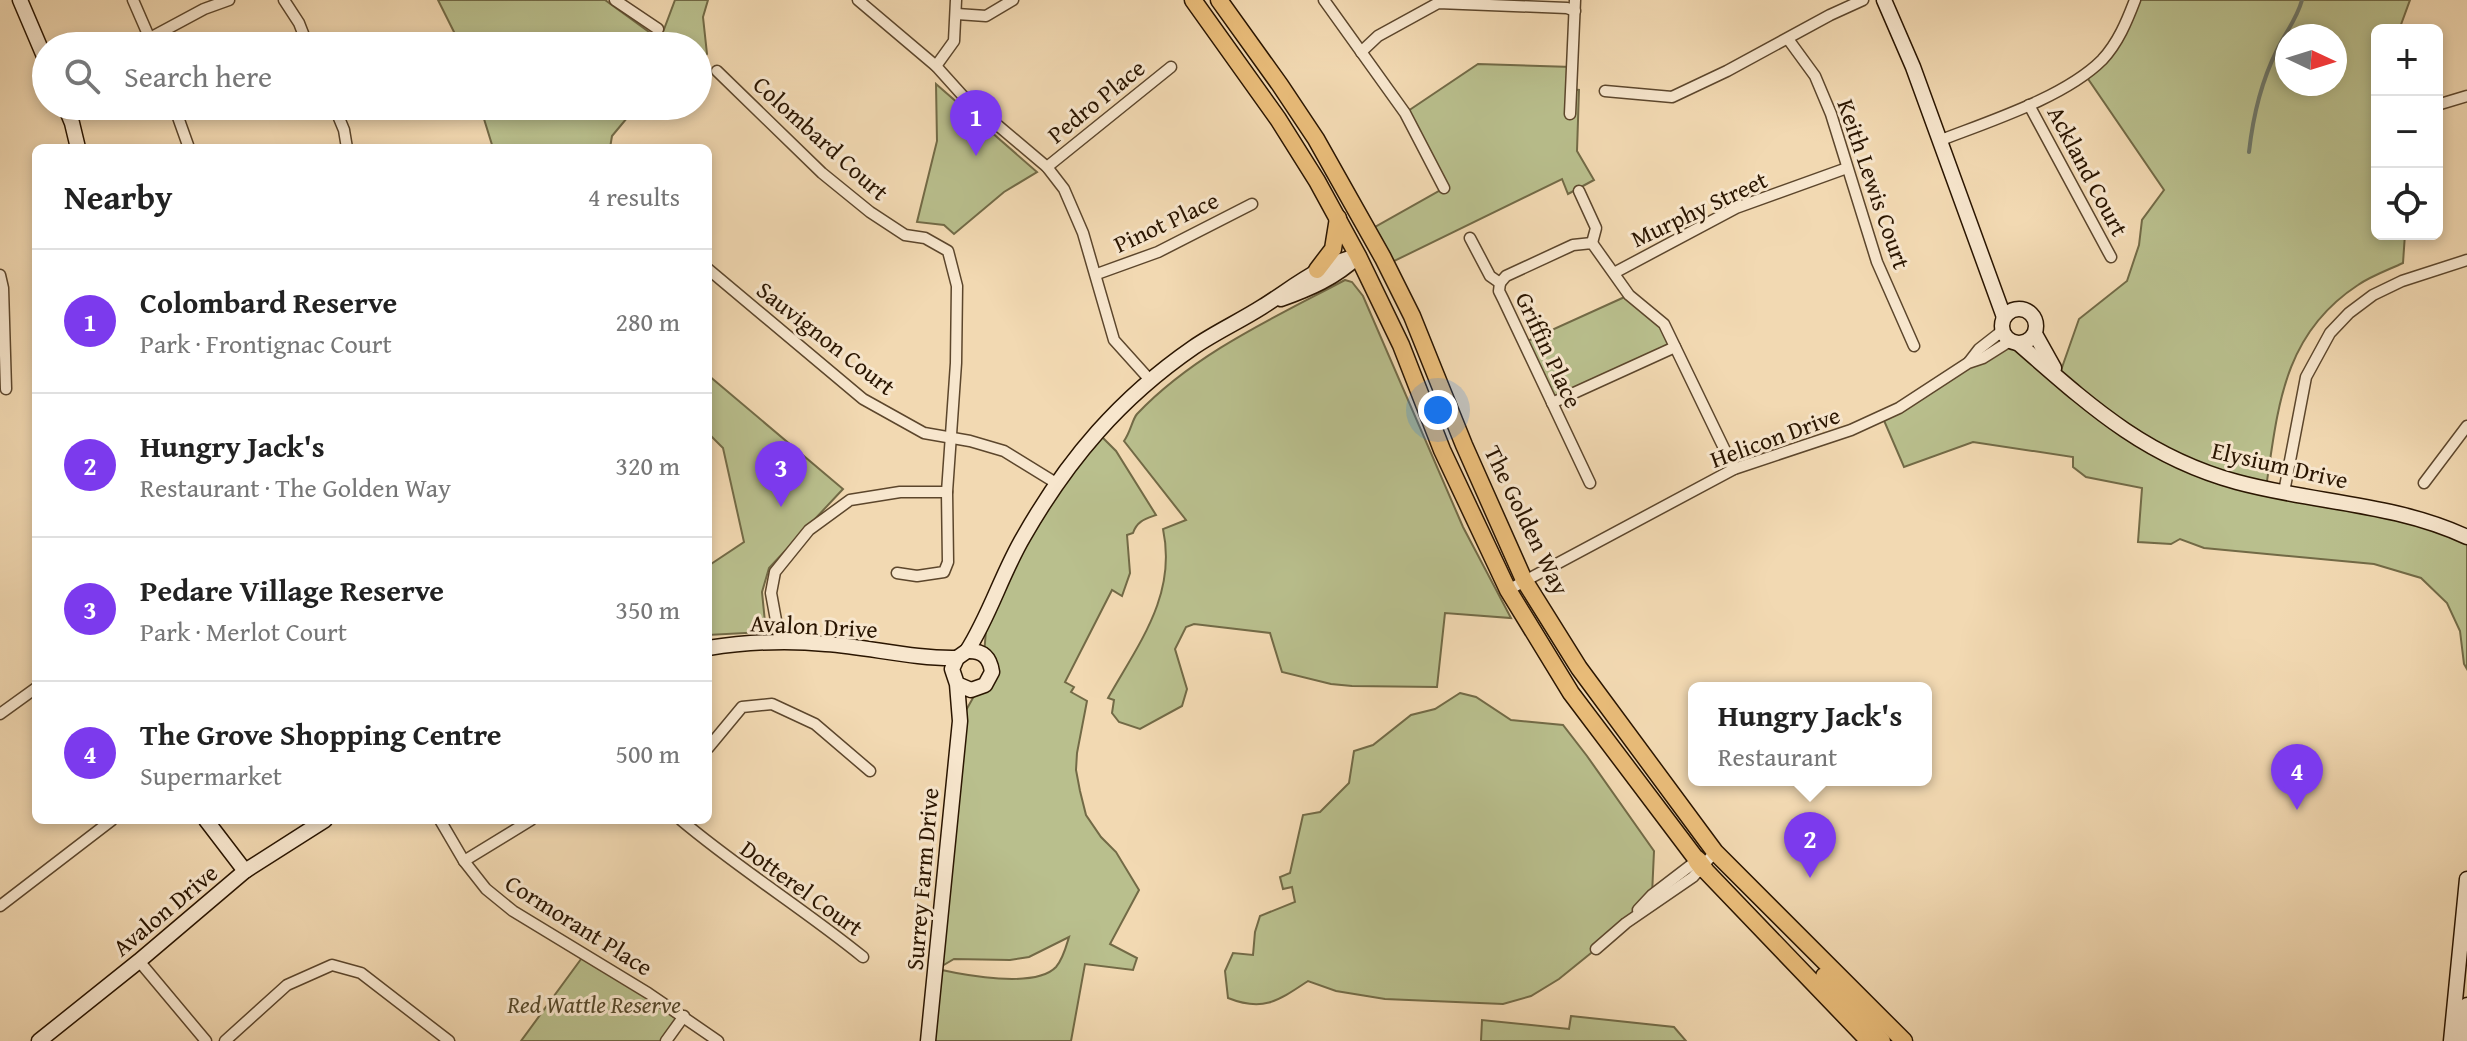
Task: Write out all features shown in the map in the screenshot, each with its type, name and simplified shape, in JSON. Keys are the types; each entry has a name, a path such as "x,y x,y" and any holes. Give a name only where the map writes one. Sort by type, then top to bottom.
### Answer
{"main road":[{"name":"The Golden Way","path":"1193,0 1278,119 1338,218 1401,345 1442,450 1508,590 1571,693 1700,864 1869,1041"},
{"name":"The Golden Way","path":"1219,0 1310,130 1383,258 1412,316 1464,445 1524,580 1579,668 1715,852 1904,1041"},
{"path":"1357,213 1358,256 1383,258"},
{"path":"1317,270 1333,249 1338,218"},
{"path":"1789,957 1803,941 1816,968 1882,1041"}],"street":[{"path":"20,0 34,32"},
{"path":"133,0 147,32"},
{"path":"168,32 204,9 229,0"},
{"path":"284,0 303,32"},
{"path":"615,0 658,29"},
{"path":"858,0 936,66 963,96 1047,167 1064,189 1097,274 1114,340 1150,380"},
{"path":"936,66 954,41 956,0"},
{"path":"957,14 986,16 1013,0"},
{"path":"1324,0 1411,123 1444,188"},
{"path":"1605,91 1672,97 1863,0"},
{"path":"1884,0 1941,140 2010,329 2031,339 2035,334"},
{"path":"1941,140 2029,105 2074,81 2101,60 2117,40 2135,0"},
{"path":"1361,52 1378,36 1438,3 1575,6 1575,90 1570,114"},
{"name":"Keith Lewis Court","path":"1788,39 1815,76 1831,114 1877,262 1914,346"},
{"name":"Pedro Place","path":"1047,167 1171,67"},
{"name":"Colombard Court","path":"717,71 822,173 870,212 905,235 925,238 948,251 957,286 956,363 947,492 948,562 944,572 917,576 897,573"},
{"path":"2443,103 2467,96"},
{"name":"Ackland Court","path":"2029,105 2111,257"},
{"path":"71,120 77,144"},
{"path":"179,120 188,144"},
{"path":"340,120 346,144"},
{"name":"Murphy Street","path":"1614,273 1736,208 1847,168"},
{"path":"1579,191 1596,228 1595,246 1629,295 1664,324 1734,469"},
{"name":"Pinot Place","path":"1097,274 1158,252 1252,204"},
{"name":"Griffin Place","path":"1470,238 1490,276 1500,283 1499,291 1590,483"},
{"path":"1500,283 1506,276 1573,245 1595,246"},
{"path":"962,654 974,650 991,663 989,681 978,689 964,689 955,679 953,665 991,606 1015,552 1056,483 1109,417 1150,380 1195,346 1317,270 1337,260 1358,256"},
{"path":"1262,307 1310,289 1342,271 1358,256"},
{"path":"2284,492 2306,377 2330,333 2349,313 2373,295 2402,281 2467,260"},
{"name":"Sauvignon Court","path":"712,272 863,399 924,433 1004,451 1056,483"},
{"path":"0,275 6,389"},
{"name":"Elysium Drive","path":"2059,376 2035,334 2036,323 2031,313 2025,310 2010,329 2059,376 2105,418 2163,454 2221,477 2408,515 2467,537"},
{"name":"Helicon Drive","path":"1508,590 1734,469 1804,447 1899,408 1968,363 1983,358 2010,329"},
{"path":"1552,403 1675,347"},
{"path":"2424,483 2467,426"},
{"path":"780,642 771,593 775,572 809,530 850,500 900,492 947,492"},
{"path":"984,655 991,606"},
{"name":"Avalon Drive","path":"712,647 780,642 826,643 918,657 962,654"},
{"name":"Avalon Drive","path":"918,657 955,679"},
{"name":"Surrey Farm Drive","path":"928,1041 960,721 955,679"},
{"name":"Surrey Farm Drive","path":"960,721 978,689"},
{"path":"0,714 32,691"},
{"path":"712,743 742,707 772,704 815,724 870,771"},
{"path":"0,906 107,824"},
{"path":"209,824 245,871"},
{"name":"Avalon Drive","path":"39,1041 245,871 319,824"},
{"name":"Cormorant Place","path":"442,824 464,861 486,889 513,911 684,1016 718,1041"},
{"path":"464,861 524,824"},
{"name":"Dotterel Court","path":"686,824 717,851 830,930 863,957"},
{"path":"1596,949 1715,852"},
{"path":"2451,1041 2467,879"},
{"path":"139,961 206,1041"},
{"path":"225,1041 287,985 332,965 361,973 449,1041"},
{"path":"2463,1041 2467,1005"},
{"path":"666,1041 684,1016"}],"green space":[{"path":"438,0 605,0 649,32 454,32"},
{"path":"675,0 708,0 703,17 705,32 663,32"},
{"path":"2134,0 2410,0 2401,24 2371,24 2371,240 2405,240 2403,263 2363,282 2333,304 2299,349 2281,401 2266,488 2467,538 2467,669 2460,631 2447,603 2421,578 2374,564 2204,548 2180,539 2171,544 2138,542 2142,488 2086,477 2073,467 2073,457 1973,442 1904,467 1882,416 2010,341 2059,376 2079,319 2127,281 2139,245 2142,220 2164,190 2084,73 2101,60"},
{"path":"1478,64 1572,67 1571,89 1579,90 1577,151 1594,180 1568,194 1562,179 1386,265 1368,231 1444,188 1405,113"},
{"path":"936,84 1037,172 1004,192 954,234 944,225 917,222 937,141"},
{"path":"484,120 625,120 612,136 611,144 492,144"},
{"path":"1345,280 1352,282 1363,296 1463,527 1511,618 1445,613 1437,687 1331,684 1282,672 1270,633 1194,624 1186,627 1175,649 1187,689 1182,706 1140,729 1119,722 1112,713 1114,700 1108,698 1143,638 1160,597 1165,576 1163,529 1186,520 1124,441 1135,416 1183,373 1209,355"},
{"path":"1629,295 1664,324 1675,347 1552,403 1523,343"},
{"path":"712,378 843,489 769,568 762,592 766,632 712,635 712,563 744,542 723,448 712,437"},
{"path":"1097,432 1116,451 1156,515 1142,521 1133,533 1127,535 1130,573 1122,596 1112,590 1065,682 1074,687 1071,692 1087,701 1076,770 1086,815 1116,852 1139,890 1110,944 1137,958 1133,970 1085,964 1071,1041 927,1041 960,721 978,689 989,681 984,655 986,630 1024,535","holes":["1069,937 1056,967 1046,974 1016,979 937,969 954,959 1010,960 1029,957"]},
{"path":"1460,693 1476,697 1511,720 1563,725 1654,851 1652,895 1596,949 1559,979 1531,996 1503,1004 1385,999 1336,991 1308,981 1279,999 1261,1004 1228,998 1225,971 1233,953 1253,955 1260,916 1295,902 1292,887 1283,889 1280,877 1290,873 1303,815 1320,812 1349,783 1354,751 1373,745 1411,715 1435,709"},
{"name":"Red Wattle Reserve","path":"584,955 684,1016 666,1041 521,1041"},
{"path":"1571,1016 1674,1027 1686,1041 1481,1041 1482,1020 1569,1029"}],"waterway":[{"path":"2249,152 2255,112 2266,74 2302,0"}],"place":[{"name":"Colombard Reserve","path":"976,156"},
{"name":"Pedare Village Reserve","path":"781,507"},
{"name":"The Grove Shopping Centre","path":"2297,810"},
{"name":"Hungry Jack's","path":"1810,878"}]}
